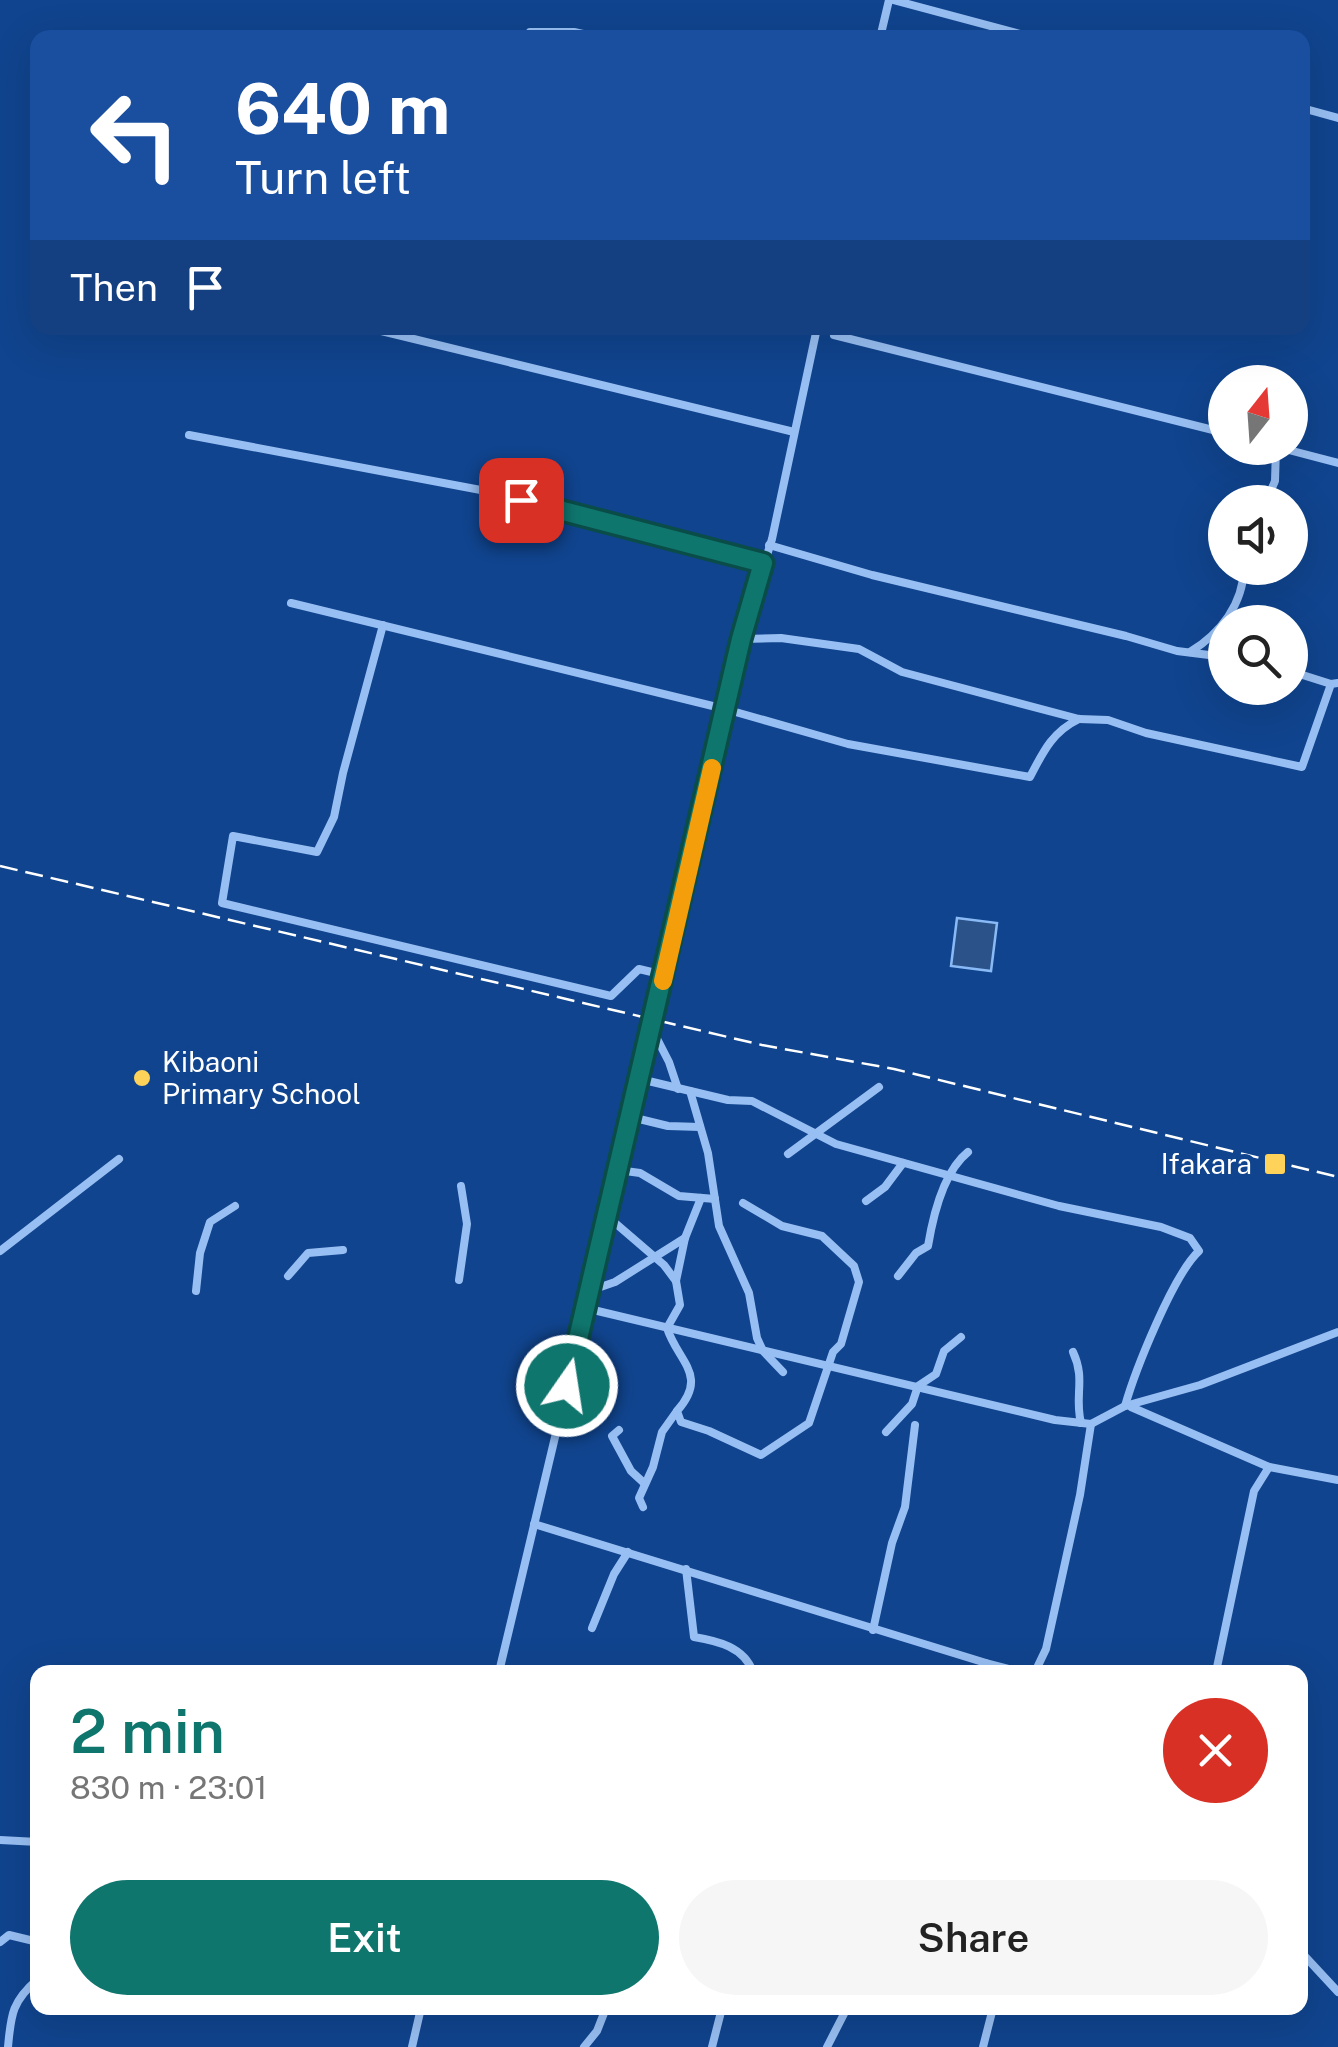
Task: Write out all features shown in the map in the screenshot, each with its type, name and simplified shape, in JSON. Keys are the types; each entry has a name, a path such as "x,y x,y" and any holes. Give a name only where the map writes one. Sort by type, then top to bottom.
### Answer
{"street":[{"path":"882,30 891,0 1005,30"},
{"path":"1310,110 1338,118"},
{"path":"398,335 794,432"},
{"path":"501,1665 815,335"},
{"path":"834,335 1208,429"},
{"path":"189,435 486,492 763,563"},
{"path":"1308,456 1338,463"},
{"path":"768,545 872,575 1208,654"},
{"path":"1190,652 1209,640 1227,618 1243,585"},
{"path":"292,603 725,709 848,744 1030,777 1050,740 1078,718"},
{"path":"383,626 334,817 317,852 233,836 222,903 611,996 639,969 664,976"},
{"path":"741,639 782,638 859,649 902,672 1078,718 1108,720 1146,733 1302,767 1334,684 1308,676"},
{"path":"652,1029 670,1062 678,1088"},
{"path":"640,1079 728,1100 752,1101 836,1144 1058,1206 1161,1226 1190,1238 1199,1251 1182,1270 1132,1380 1126,1406"},
{"path":"788,1154 879,1087"},
{"path":"690,1091 719,1226 749,1293 763,1351 783,1372"},
{"path":"631,1117 668,1126 700,1127"},
{"path":"898,1276 928,1246 947,1175 968,1152"},
{"path":"0,1251 118,1159"},
{"path":"866,1201 886,1187 903,1163"},
{"path":"618,1170 640,1173 679,1196 715,1199"},
{"path":"460,1280 467,1224 461,1186"},
{"path":"643,1507 639,1498 662,1432 688,1396 692,1380 687,1362 671,1341 667,1328 680,1305 676,1281 701,1198"},
{"path":"677,1411 680,1422 709,1430 761,1455 809,1423 828,1365 841,1344 858,1282 854,1266 822,1236 782,1226 743,1204"},
{"path":"196,1291 200,1253 210,1222 235,1206"},
{"path":"607,1216 654,1256 676,1281"},
{"path":"590,1290 615,1282 686,1238"},
{"path":"288,1276 308,1253 343,1250"},
{"path":"585,1308 1055,1420 1086,1424 1126,1406 1200,1385 1338,1332"},
{"path":"886,1432 912,1404 918,1386 936,1374 944,1352 961,1337"},
{"path":"1039,1665 1080,1496 1086,1424 1077,1407 1081,1370 1073,1352"},
{"path":"1126,1406 1269,1467 1338,1480"},
{"path":"873,1630 904,1507 915,1425"},
{"path":"619,1430 612,1436 631,1470 644,1484"},
{"path":"1217,1665 1254,1491 1269,1467"},
{"path":"534,1524 873,1630 957,1652 980,1665"},
{"path":"592,1628 614,1574 628,1552"},
{"path":"686,1569 694,1637 723,1642 751,1665"},
{"path":"0,1840 30,1842"},
{"path":"0,1942 8,1935 30,1940"},
{"path":"1308,1960 1338,1992"},
{"path":"8,2047 7,2025 20,1995 30,1986"},
{"path":"412,2047 419,2015"},
{"path":"584,2047 603,2015"},
{"path":"712,2047 720,2015"},
{"path":"827,2047 843,2015"},
{"path":"983,2047 991,2015"}],"water":[{"path":"957,918 997,923 991,971 951,966"}],"railway":[{"path":"0,866 762,1045 894,1069 1338,1177"}],"slow traffic":[{"path":"663,981 712,768"}],"place":[{"name":"Kibaoni Primary School","path":"142,1078"},
{"name":"Ifakara","path":"1275,1164"}],"route":[{"path":"521,500 763,563 741,639 567,1386"}]}
